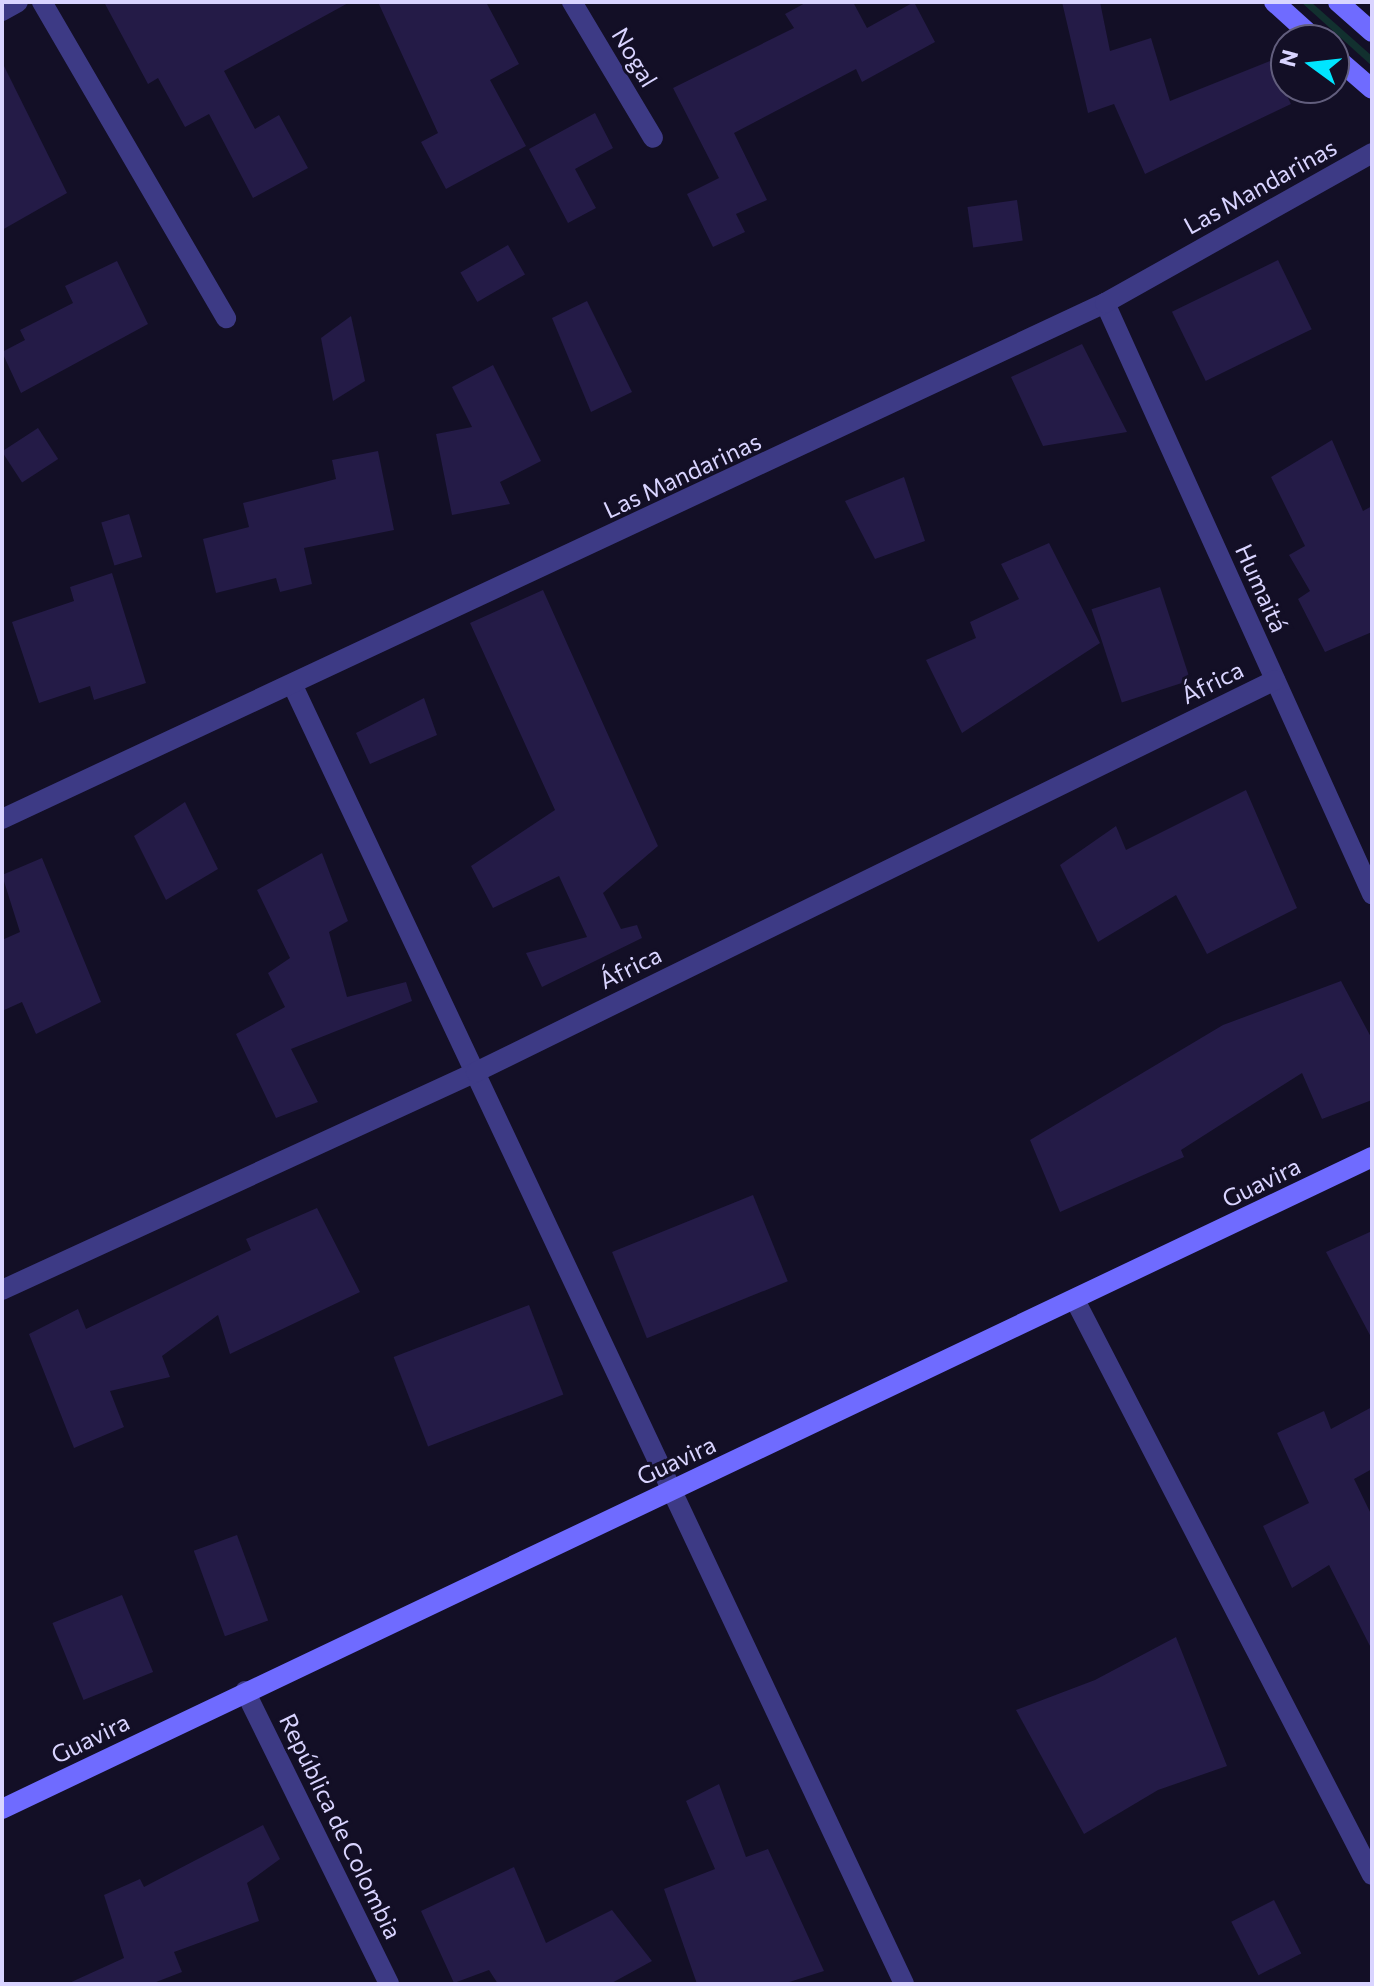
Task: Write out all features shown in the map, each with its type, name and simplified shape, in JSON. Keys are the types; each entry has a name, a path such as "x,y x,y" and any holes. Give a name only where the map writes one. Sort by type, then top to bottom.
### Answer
{"street":[{"path":"2,11 18,2"},
{"path":"42,2 226,318"},
{"name":"Nogal","path":"572,2 653,138"},
{"path":"1274,2 1298,24"},
{"path":"1338,2 1372,32"},
{"path":"1350,70 1372,89"},
{"name":"Las Mandarinas","path":"2,819 294,688 1105,303 1372,153"},
{"name":"Humaitá","path":"1105,303 1372,894"},
{"name":"África","path":"2,1290 476,1072 1275,680"},
{"path":"294,688 904,1984"},
{"name":"Guavira","path":"2,1809 1372,1157"},
{"path":"1075,1300 1372,1875"},
{"name":"República de Colombia","path":"245,1691 389,1984"}],"green space":[{"path":"1301,2 1311,2 1336,24 1325,24"},
{"path":"1350,37 1372,56 1372,66 1350,46"}],"building":[{"path":"104,2 350,2 224,71 255,129 279,115 308,168 253,198 209,114 185,127 158,78 148,84"},
{"path":"378,2 486,2 519,64 490,80 526,146 446,189 421,142 438,133"},
{"path":"807,2 853,2 867,28 914,2 935,42 862,82 856,69 734,133 767,200 736,214 745,232 713,247 687,194 719,178 673,88 794,28 785,14"},
{"path":"1062,2 1100,2 1110,51 1151,38 1170,101 1270,61 1270,104 1291,104 1145,174 1114,104 1088,113"},
{"path":"2,62 67,193 2,230"},
{"path":"595,113 613,148 575,169 596,208 568,223 529,149"},
{"path":"1017,200 1023,241 973,248 967,207"},
{"path":"508,245 525,274 477,302 460,272"},
{"path":"1278,260 1312,329 1206,381 1172,312"},
{"path":"117,261 148,324 21,393 2,352 25,340 20,330 73,303 65,286"},
{"path":"587,301 632,392 591,412 552,318"},
{"path":"351,316 365,381 333,401 321,338"},
{"path":"1082,344 1127,432 1043,446 1011,377"},
{"path":"493,365 541,461 500,482 510,504 452,515 436,434 472,427 452,387"},
{"path":"38,428 58,459 22,482 2,451"},
{"path":"1332,440 1363,511 1372,506 1372,632 1325,652 1298,599 1310,591 1289,555 1305,546 1271,477"},
{"path":"378,451 394,530 304,548 312,584 280,592 276,578 216,593 203,539 249,527 243,503 336,479 332,460"},
{"path":"904,477 925,541 875,559 845,501"},
{"path":"129,514 142,557 114,566 101,522"},
{"path":"1049,543 1100,643 962,733 926,660 976,638 970,622 1019,599 1001,564"},
{"path":"112,573 146,683 94,700 90,686 39,703 12,622 74,601 70,587"},
{"path":"1160,587 1190,680 1122,702 1092,609"},
{"path":"543,590 658,846 603,893 621,929 637,925 642,938 542,987 526,953 587,937 559,876 493,908 471,866 555,810 470,623"},
{"path":"424,698 437,735 370,764 356,733"},
{"path":"1246,790 1297,908 1207,954 1176,895 1098,942 1060,865 1116,826 1126,850"},
{"path":"185,802 218,869 166,900 134,836"},
{"path":"322,853 348,921 329,932 347,997 406,982 412,1001 291,1049 318,1102 276,1118 236,1034 285,1007 268,973 290,958 257,890"},
{"path":"42,858 101,1002 36,1034 22,1002 2,1011 2,940 20,932 2,875"},
{"path":"1341,981 1372,1039 1372,1100 1322,1119 1302,1073 1181,1150 1184,1157 1060,1212 1030,1140 1223,1025"},
{"path":"753,1195 788,1281 647,1338 612,1252"},
{"path":"317,1208 360,1292 230,1354 218,1315 162,1356 170,1377 110,1391 124,1427 74,1448 29,1334 78,1309 86,1329 251,1250 246,1239"},
{"path":"1372,1231 1372,1339 1326,1252"},
{"path":"529,1305 563,1395 428,1447 394,1357"},
{"path":"1372,1407 1372,1469 1354,1479 1372,1516 1372,1650 1329,1565 1292,1588 1263,1526 1309,1503 1277,1433 1324,1411 1331,1429"},
{"path":"237,1535 268,1621 225,1636 194,1551"},
{"path":"122,1595 153,1672 84,1700 52,1623"},
{"path":"1176,1637 1227,1766 1158,1790 1084,1834 1016,1710 1095,1680"},
{"path":"719,1784 746,1857 768,1849 824,1971 783,1984 697,1984 664,1889 715,1869 686,1801"},
{"path":"263,1825 280,1859 247,1883 259,1921 174,1952 182,1972 151,1984 67,1984 124,1958 104,1895 140,1879 144,1887"},
{"path":"514,1867 546,1943 612,1910 652,1961 610,1984 498,1984 489,1970 454,1983 421,1911"},
{"path":"1274,1900 1301,1953 1258,1975 1231,1922"}]}
